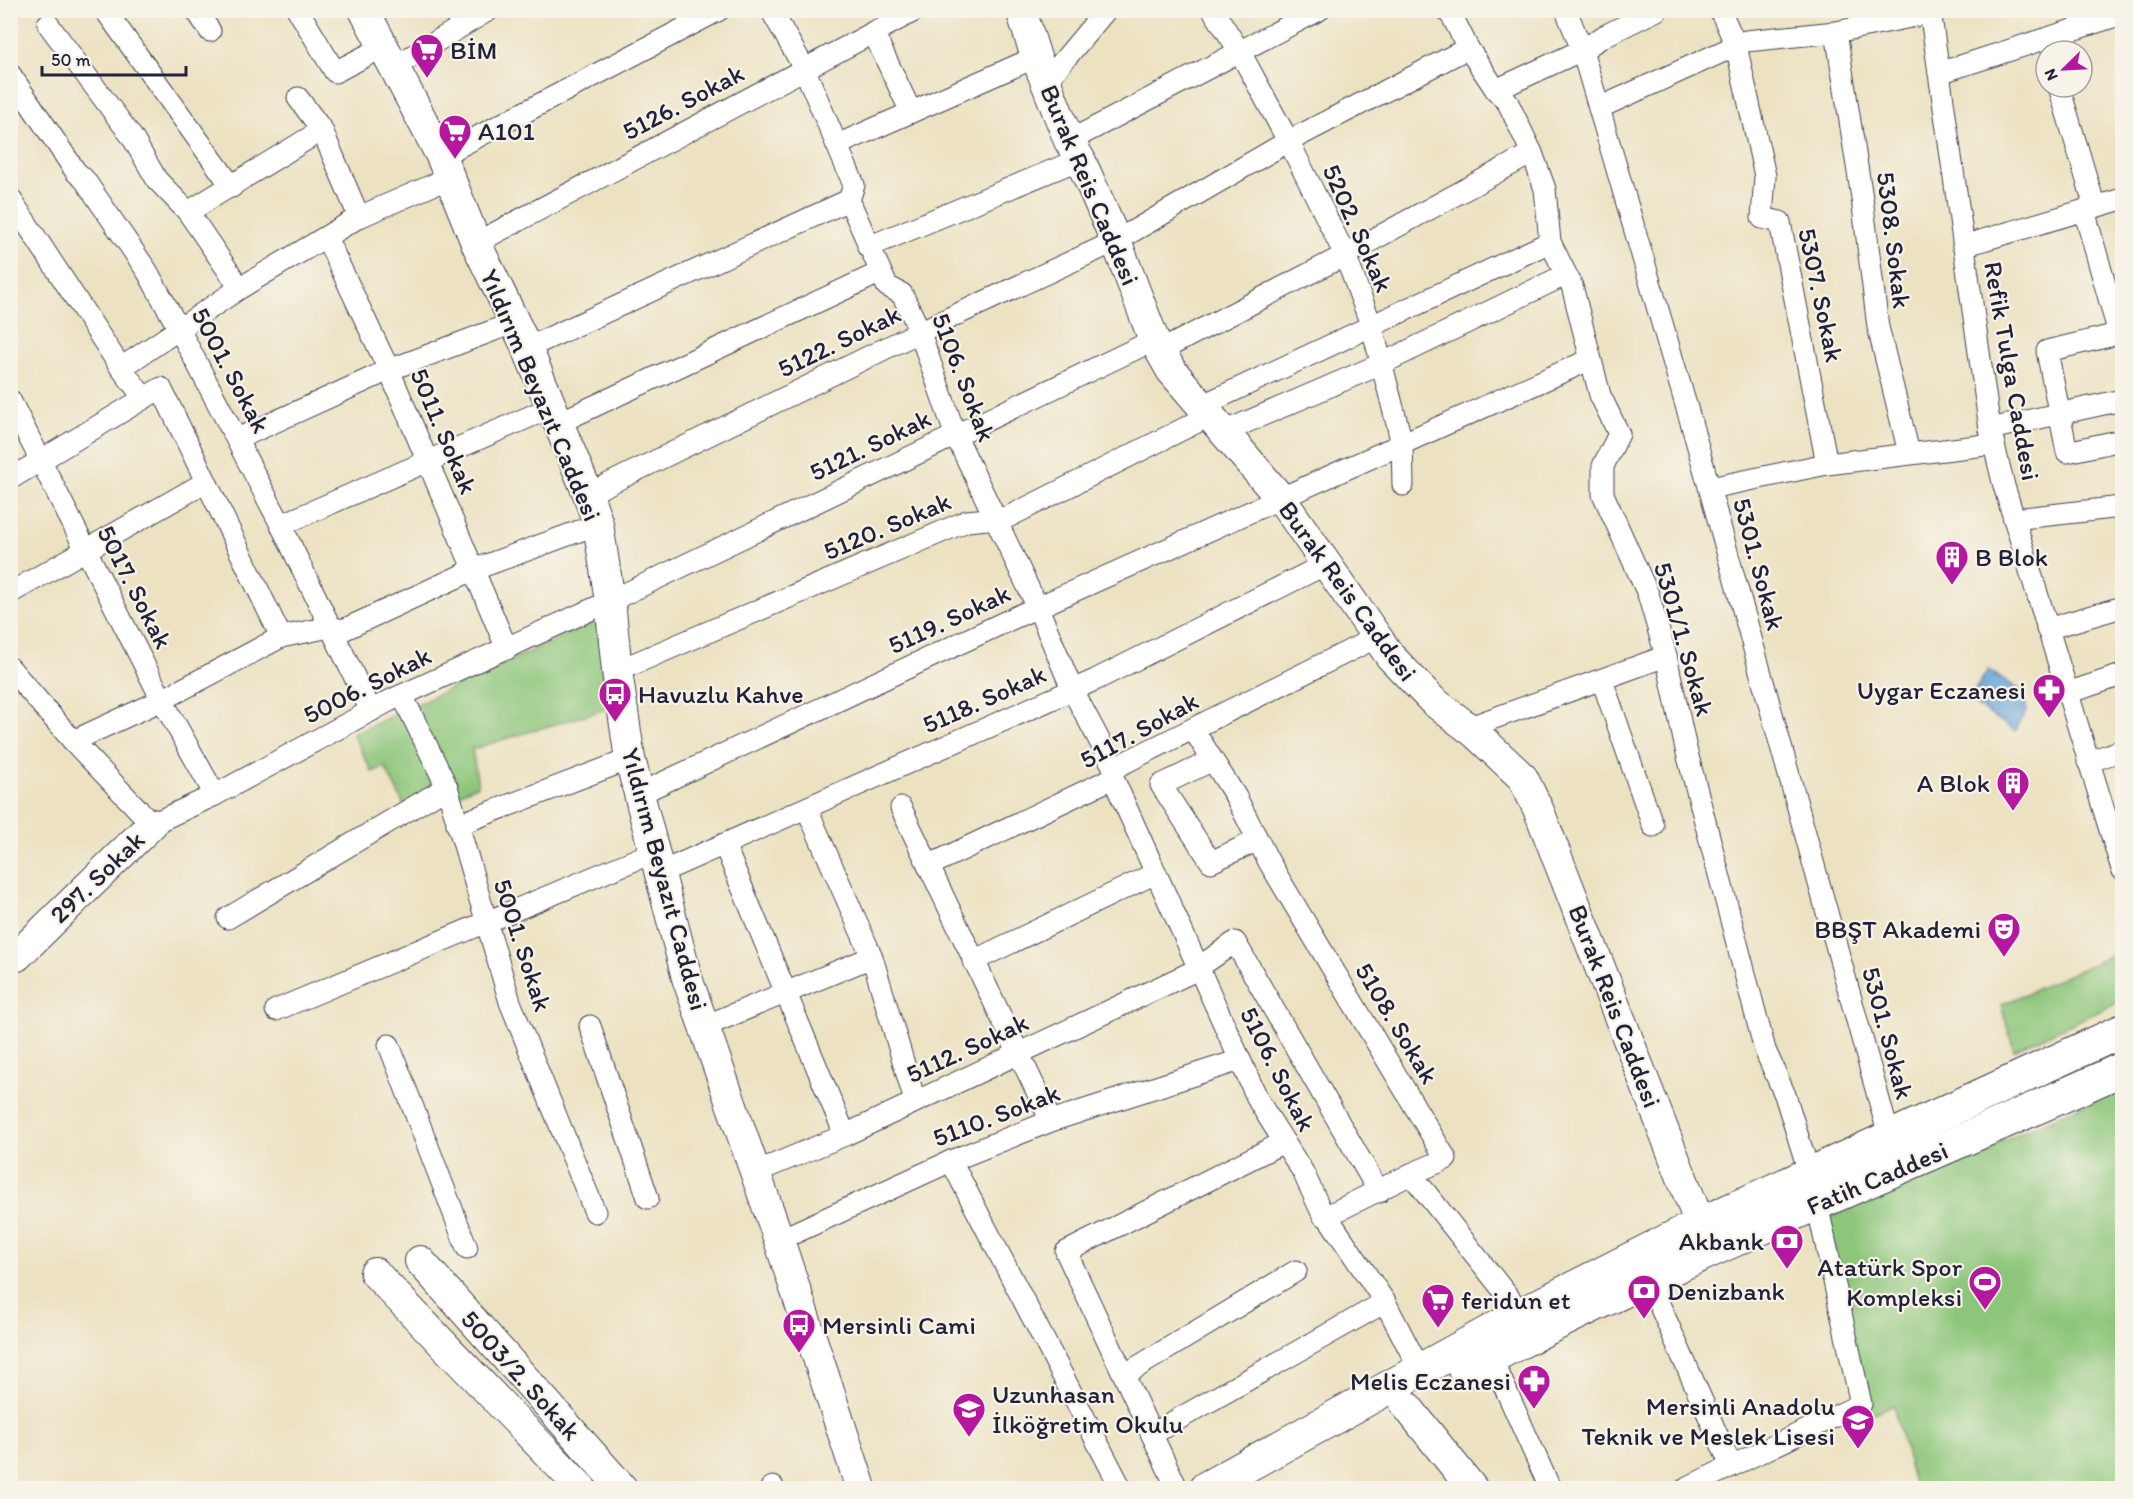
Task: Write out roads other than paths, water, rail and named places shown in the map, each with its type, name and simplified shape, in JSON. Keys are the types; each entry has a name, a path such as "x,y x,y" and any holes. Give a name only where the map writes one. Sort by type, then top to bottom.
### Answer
{"main road":[{"name":"Yıldırım Beyazıt Caddesi","path":"364,10 445,167 476,243 520,336 588,494 598,524 630,759 641,793 687,978 756,1172 861,1488"},
{"name":"Burak Reis Caddesi","path":"1021,10 1036,57 1074,150 1116,241 1157,345 1171,370 1282,500 1375,638 1416,686 1523,778 1539,811 1700,1224"},
{"name":"297. Sokak","path":"14,954 152,824"},
{"path":"1482,1349 1522,1314 1700,1224 1809,1172 2122,1031"},
{"name":"Fatih Caddesi","path":"1206,1488 1420,1370 1482,1349 2122,1069"},
{"path":"1647,1278 1691,1249 1700,1224"},
{"name":"5003/2. Sokak","path":"420,1261 622,1488"},
{"name":"5003/2. Sokak","path":"375,1273 581,1488"},
{"name":"Fatih Caddesi","path":"1251,1488 1405,1404 1482,1349"},
{"path":"1405,1404 1472,1488"}],"street":[{"path":"105,10 232,187"},
{"path":"196,10 210,31"},
{"path":"298,10 335,72 388,57 489,10"},
{"path":"121,368 240,288 719,10"},
{"name":"5106. Sokak","path":"771,10 804,68 854,184 849,200 879,273 887,286 902,294 919,332 955,434 1038,608 1072,689 1114,773 1156,873 1259,1102 1303,1173 1323,1215 1327,1216 1385,1302 1420,1370"},
{"name":"5126. Sokak","path":"476,243 804,68 880,22 916,10"},
{"path":"1048,87 1060,64 1106,10"},
{"name":"5202. Sokak","path":"1213,10 1240,52 1292,148 1345,255 1372,327 1402,444 1403,485"},
{"path":"868,247 1074,150 1240,52 1319,10"},
{"name":"5301. Sokak","path":"1566,10 1582,50 1710,488 1889,1136"},
{"path":"1496,90 1582,50 1604,36 1657,10"},
{"name":"5307. Sokak","path":"1720,10 1736,45 1765,176 1762,218 1780,222 1827,464"},
{"name":"5301/1. Sokak","path":"1448,11 1468,48 1496,90 1508,103 1532,153 1545,189 1550,242 1572,286 1589,360 1600,395 1619,434 1603,466 1603,494 1648,594 1666,656 1686,749 1762,1039 1785,1095 1809,1172"},
{"path":"1599,108 1692,68 1746,41 1836,32 1930,12"},
{"name":"Refik Tulga Caddesi","path":"1930,12 1992,437 2047,629 2122,869"},
{"path":"2060,39 2122,14"},
{"path":"880,22 911,112"},
{"path":"48,24 132,137 157,180 188,212 240,288"},
{"name":"5308. Sokak","path":"1836,32 1862,198 1878,327 1909,453"},
{"path":"1939,73 2034,47"},
{"name":"5122. Sokak","path":"588,494 919,332 1116,241 1287,142 1468,48"},
{"path":"837,145 1036,57"},
{"name":"5001. Sokak","path":"10,74 147,271 281,525 371,711"},
{"path":"298,98 322,130 359,217"},
{"path":"2062,99 2121,333 2047,351 2067,452 2122,440"},
{"path":"188,212 322,130"},
{"name":"5121. Sokak","path":"610,600 955,434 1157,345 1345,255 1532,153"},
{"path":"10,198 121,368 144,398"},
{"path":"1963,246 2122,199"},
{"path":"237,439 389,370 520,336 849,200"},
{"name":"5011. Sokak","path":"326,237 389,370 507,648"},
{"path":"1212,418 1372,327 1550,242"},
{"path":"281,525 427,462 555,415 879,273"},
{"path":"1212,418 1381,364 1565,275"},
{"name":"5119. Sokak","path":"641,793 1038,608 1589,360"},
{"path":"10,480 161,388 280,637"},
{"name":"5017. Sokak","path":"10,400 162,700 215,795"},
{"path":"1710,488 1827,464 1909,453 1992,437 2059,414 2122,400"},
{"name":"5120. Sokak","path":"617,671 967,520 1008,517 1212,418"},
{"path":"10,593 206,482"},
{"path":"2014,519 2122,507"},
{"path":"73,741 162,700 280,637 330,627 343,630 473,570 598,524"},
{"name":"5118. Sokak","path":"276,1010 488,922 657,862 724,844 807,809 1072,689 1326,564"},
{"name":"5006. Sokak","path":"152,824 215,795 402,695 610,600"},
{"path":"2047,629 2122,607"},
{"name":"5117. Sokak","path":"928,866 1114,773 1192,729 1375,638"},
{"path":"1467,728 1666,656"},
{"path":"10,668 73,741 152,824"},
{"path":"2067,693 2122,675"},
{"path":"1602,680 1653,826"},
{"name":"5001. Sokak","path":"402,695 447,787 510,1002 595,1212"},
{"name":"5108. Sokak","path":"1192,729 1210,761 1236,797 1258,840 1446,1159 1411,1174"},
{"path":"2088,762 2122,750"},
{"path":"457,825 630,759"},
{"path":"1210,761 1161,785 1210,862 1258,840"},
{"path":"228,918 447,787"},
{"path":"901,808 1051,1121"},
{"path":"807,809 872,957 915,1101"},
{"path":"724,844 787,992 844,1135"},
{"path":"973,961 1156,873"},
{"name":"5112. Sokak","path":"756,1172 844,1135 1192,972 1235,942 1379,1192"},
{"path":"705,1026 872,957"},
{"path":"590,1026 648,1198"},
{"path":"389,1045 467,1248"},
{"name":"5110. Sokak","path":"779,1240 951,1161 1051,1121 1240,1060"},
{"path":"1177,1488 1066,1252 1284,1142"},
{"path":"951,1161 1121,1488"},
{"path":"1327,1216 1411,1174 1522,1314"},
{"path":"1686,1488 1861,1404 1817,1204"},
{"path":"1124,1376 1296,1271"},
{"path":"1647,1278 1731,1466"},
{"path":"1152,1434 1385,1302"},
{"path":"1482,1349 1550,1488"}],"water":[{"path":"1988,670 2022,691 2027,710 2015,731 1968,700"}],"place":[{"name":"BİM","path":"427,79"},
{"name":"A101","path":"455,160"},
{"name":"B Blok","path":"1952,586"},
{"name":"Uygar Eczanesi","path":"2049,719"},
{"name":"Havuzlu Kahve","path":"615,723"},
{"name":"A Blok","path":"2013,812"},
{"name":"BBŞT Akademi","path":"2004,958"},
{"name":"Akbank","path":"1787,1270"},
{"name":"Atatürk Spor Kompleksi","path":"1985,1311"},
{"name":"Denizbank","path":"1644,1320"},
{"name":"feridun et","path":"1438,1329"},
{"name":"Mersinli Cami","path":"799,1354"},
{"name":"Melis Eczanesi","path":"1534,1410"},
{"name":"Uzunhasan İlköğretim Okulu","path":"969,1438"},
{"name":"Mersinli Anadolu Teknik ve Meslek Lisesi","path":"1858,1450"}]}
